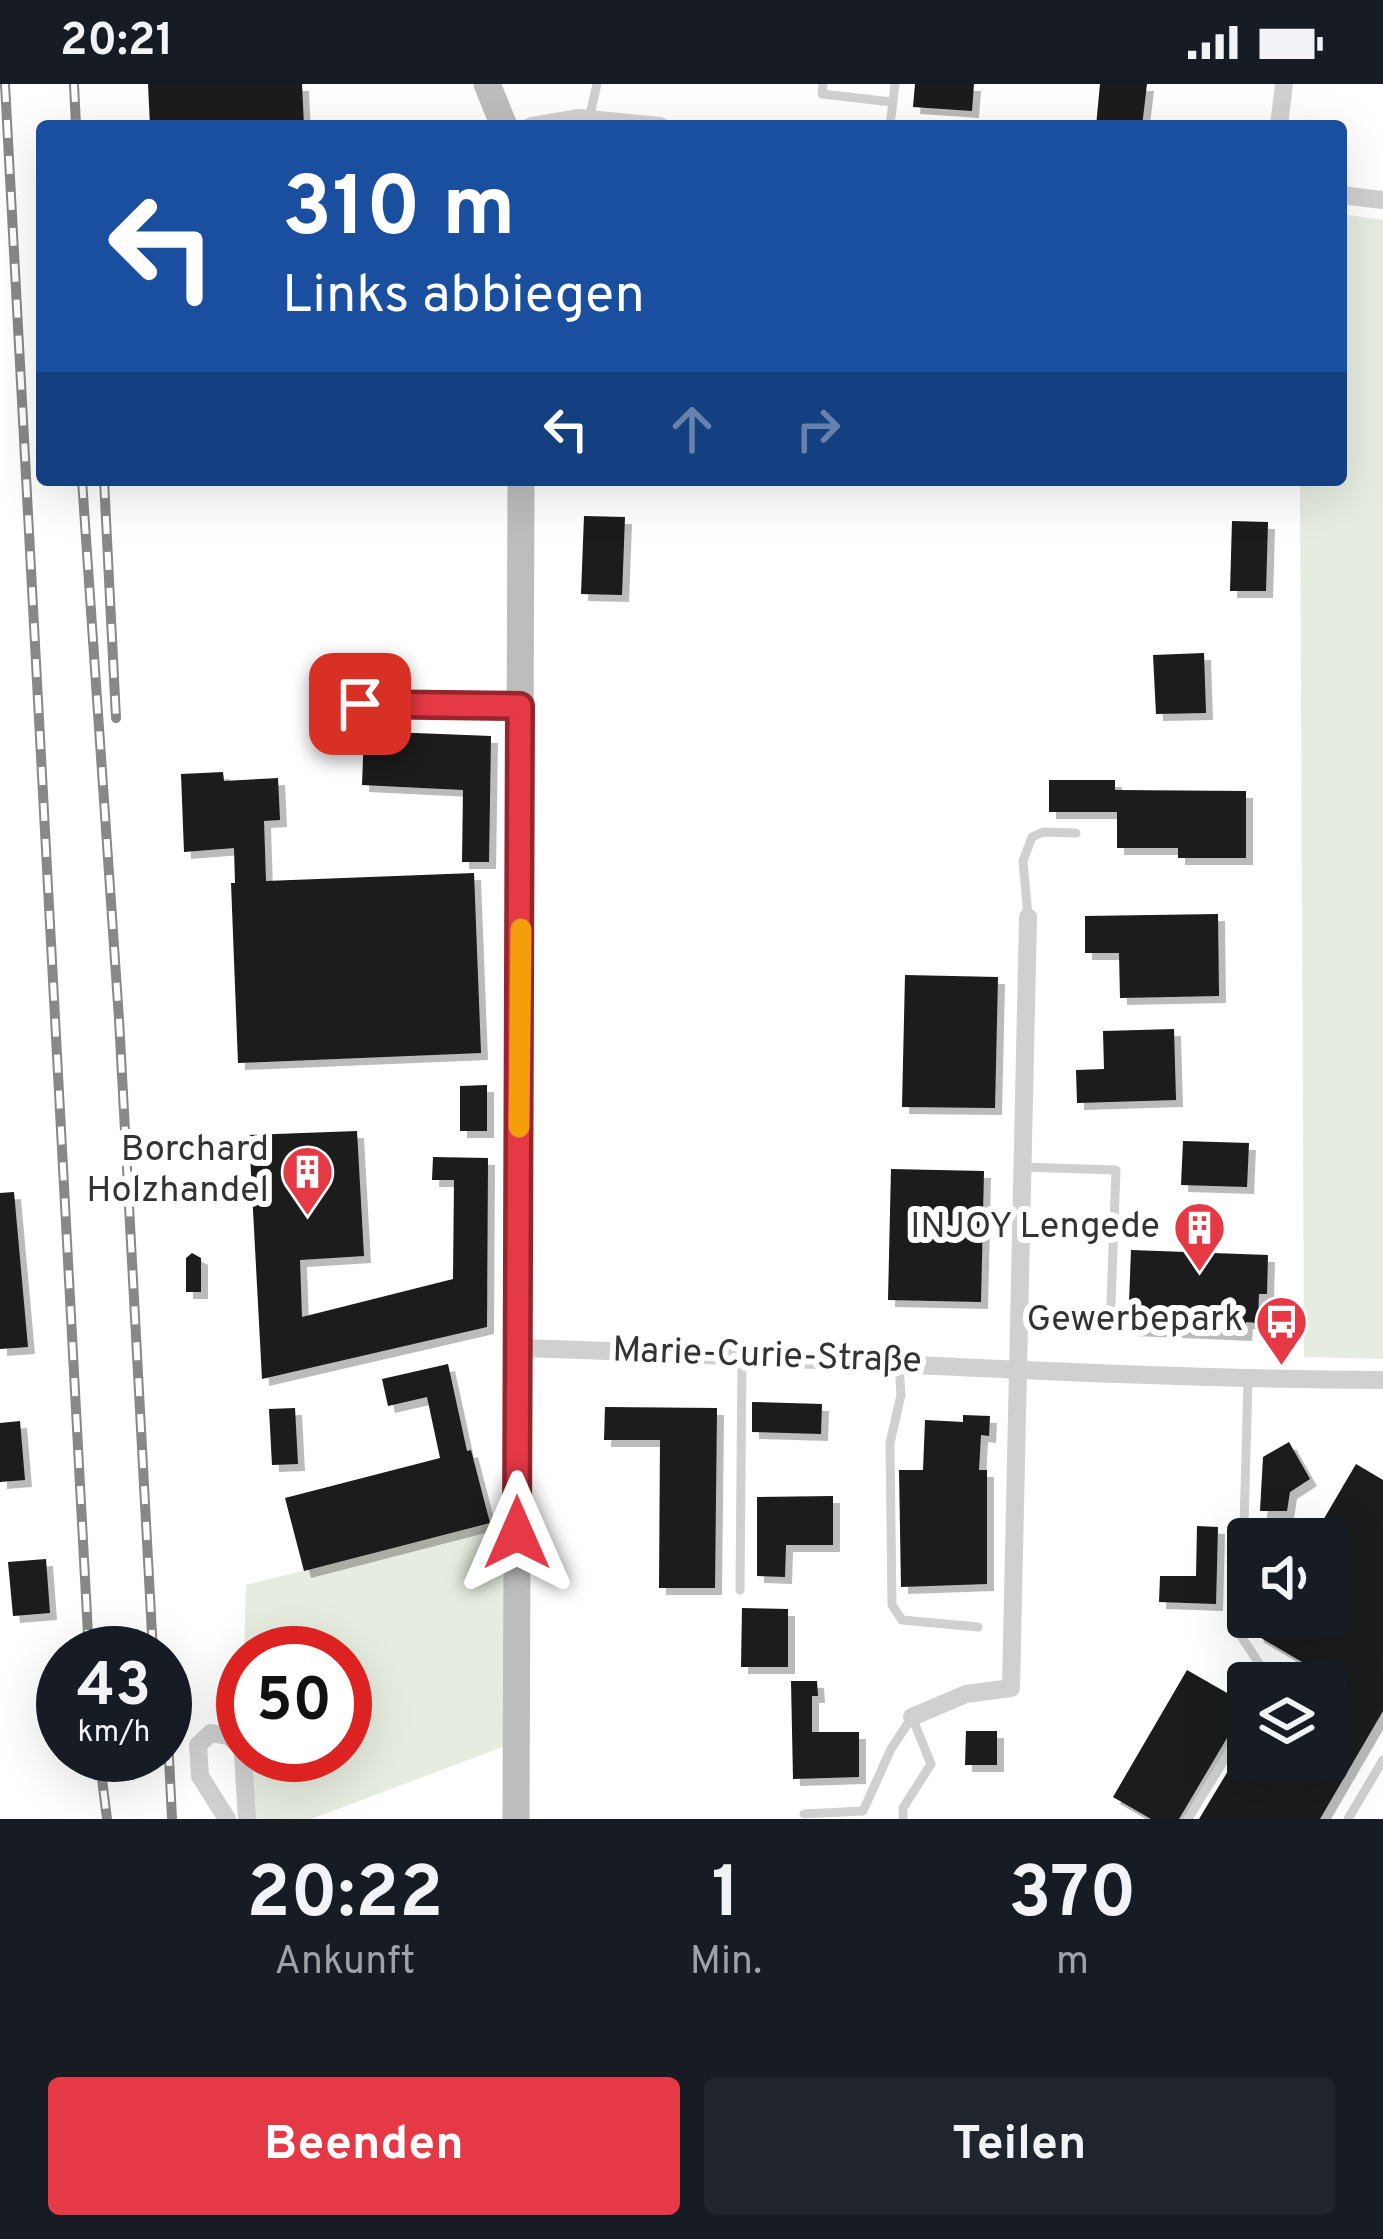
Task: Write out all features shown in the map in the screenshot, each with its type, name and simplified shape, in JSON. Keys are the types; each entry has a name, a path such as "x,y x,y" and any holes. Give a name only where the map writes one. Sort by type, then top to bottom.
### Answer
{"main road":[{"path":"487,84 502,120"},
{"path":"516,1819 521,486"}],"street":[{"path":"1280,120 1284,84"},
{"path":"581,120 599,120"},
{"path":"1347,196 1383,200"},
{"path":"912,1717 966,1694 1011,1688 1028,917"},
{"name":"Marie-Curie-Straße","path":"518,1348 1383,1381"},
{"path":"216,1734 199,1745 200,1776 227,1819"},
{"path":"245,1782 247,1819"}],"lane":[{"path":"589,119 597,84"},
{"path":"823,84 822,94 892,102"},
{"path":"890,120 895,84"},
{"path":"360,704 520,706"},
{"path":"1028,917 1023,861 1032,837 1043,832 1076,832"},
{"path":"1017,1325 1111,1329 1116,1170 1021,1167"},
{"path":"740,1590 742,1354"},
{"path":"899,1362 901,1395 890,1443 892,1604 902,1619 978,1627"},
{"path":"1248,1379 1241,1636 1258,1662"},
{"path":"804,1814 862,1810 912,1717"},
{"path":"903,1819 903,1808 931,1764 912,1717"},
{"path":"1188,1819 1227,1755"},
{"path":"1348,1819 1381,1767"}],"shaded area":[{"path":"1347,215 1383,220 1383,1359 1304,1357 1300,486 1347,486"},
{"path":"504,1520 516,1742 311,1819 247,1819 245,1782 372,1782 372,1626 245,1626 246,1585"}],"building":[{"path":"148,84 302,84 304,120 150,120"},
{"path":"915,84 974,84 972,111 913,107"},
{"path":"1100,84 1147,84 1143,120 1097,120"},
{"path":"584,516 625,517 622,595 581,594"},
{"path":"1232,521 1268,522 1266,591 1230,591"},
{"path":"1204,653 1206,713 1156,714 1153,655"},
{"path":"364,731 491,736 489,862 462,862 463,790 362,785"},
{"path":"223,772 224,781 278,778 280,820 264,821 266,881 474,873 481,1053 238,1063 231,883 235,883 234,848 184,852 181,774"},
{"path":"1049,780 1115,780 1115,790 1246,791 1246,858 1178,858 1178,848 1117,848 1117,812 1049,812"},
{"path":"1218,914 1219,996 1120,998 1119,953 1085,953 1085,916"},
{"path":"905,975 998,977 995,1108 902,1107"},
{"path":"1174,1029 1176,1100 1077,1103 1076,1070 1104,1069 1103,1031"},
{"path":"487,1085 487,1131 460,1131 460,1086"},
{"name":"Borchard Holzhandel","path":"357,1131 364,1256 300,1260 302,1317 453,1279 454,1180 432,1180 433,1157 488,1158 487,1327 262,1379 249,1135"},
{"path":"1183,1141 1249,1143 1247,1187 1181,1185"},
{"path":"891,1169 984,1171 981,1302 888,1300"},
{"path":"14,1192 28,1347 0,1349 0,1193"},
{"name":"INJOY Lengede","path":"1131,1250 1268,1255 1267,1294 1259,1294 1258,1323 1246,1322 1245,1334 1128,1329"},
{"path":"192,1253 201,1258 201,1292 186,1292 186,1258"},
{"path":"448,1364 467,1451 471,1450 490,1523 304,1571 285,1498 440,1458 427,1397 388,1406 382,1379"},
{"path":"752,1402 822,1404 821,1434 752,1432"},
{"path":"605,1407 717,1408 715,1588 659,1588 660,1440 604,1440"},
{"path":"295,1408 298,1464 272,1465 269,1409"},
{"path":"963,1415 990,1416 989,1436 981,1435 979,1470 987,1470 987,1584 901,1587 899,1470 923,1470 925,1420 963,1422"},
{"path":"20,1421 25,1480 0,1482 0,1423"},
{"path":"1289,1442 1310,1479 1290,1492 1287,1511 1260,1511 1263,1457"},
{"path":"1356,1464 1383,1480 1383,1711 1347,1773 1347,1662 1302,1662 1261,1638 1347,1638 1347,1518 1324,1518"},
{"path":"833,1496 833,1545 786,1545 785,1577 757,1576 757,1497"},
{"path":"1197,1526 1218,1527 1216,1604 1159,1602 1160,1576 1196,1576"},
{"path":"46,1559 50,1613 13,1616 8,1562"},
{"path":"742,1608 788,1609 788,1667 741,1667"},
{"path":"1187,1670 1227,1693 1227,1738 1179,1819 1151,1819 1113,1797"},
{"path":"791,1681 817,1681 812,1732 859,1732 859,1777 793,1779"},
{"path":"966,1731 997,1731 997,1765 965,1765"},
{"path":"1227,1773 1227,1782 1342,1782 1320,1819 1199,1819"}],"railway":[{"path":"5,84 88,1626"},
{"path":"74,84 76,120"},
{"path":"82,486 119,1019 152,1626"},
{"path":"104,486 116,718"},
{"path":"102,1782 107,1819"},
{"path":"170,1782 172,1819"}],"slow traffic":[{"path":"519,1127 521,929"}],"place":[{"name":"Borchard Holzhandel","path":"308,1218"},
{"name":"INJOY Lengede","path":"1199,1274"},
{"name":"Gewerbepark","path":"1282,1367"}],"route":[{"path":"360,704 520,706 517,1533"}]}
